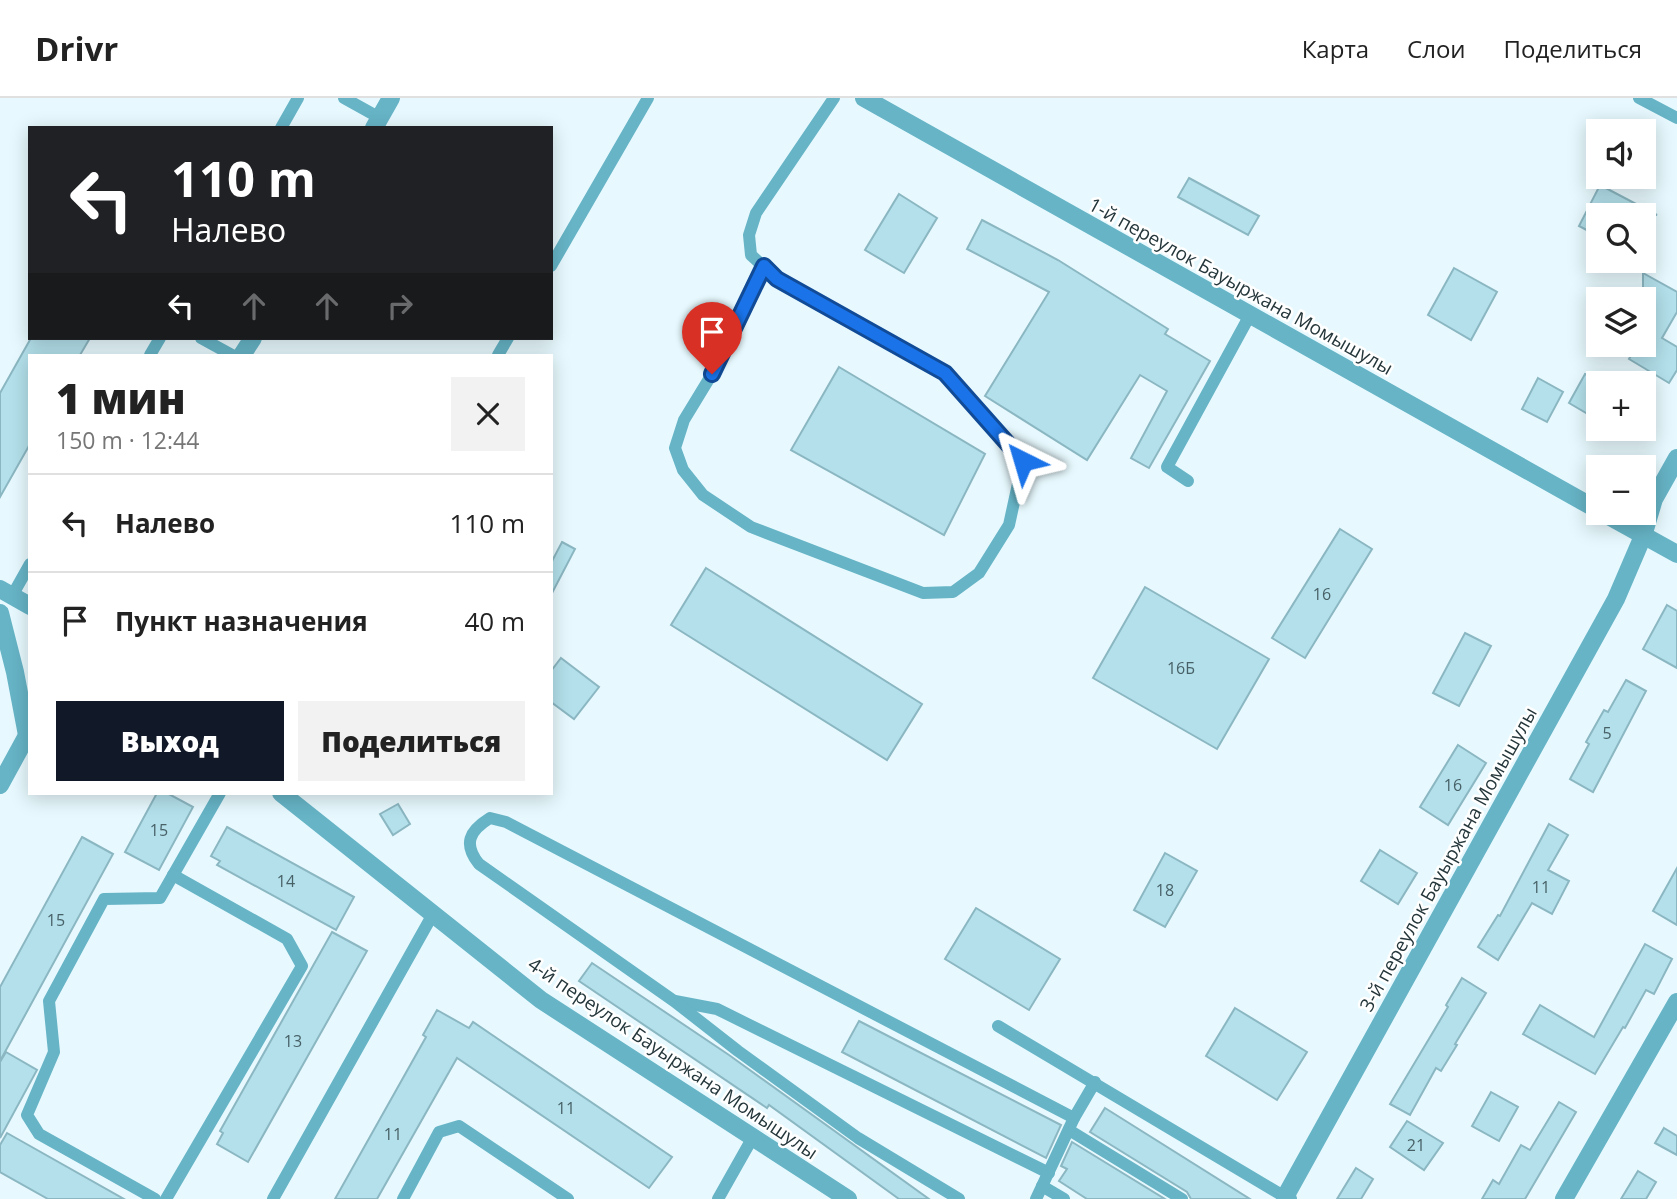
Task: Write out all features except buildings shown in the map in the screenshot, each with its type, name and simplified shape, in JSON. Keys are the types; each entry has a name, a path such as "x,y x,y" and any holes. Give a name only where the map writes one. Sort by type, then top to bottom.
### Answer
{"street":[{"path":"377,123 391,98"},
{"name":"1-й переулок Бауыржана Момышулы","path":"864,98 1586,503"},
{"name":"3-й переулок Бауыржана Момышулы","path":"1286,1198 1616,599 1643,536 1654,499 1677,458"},
{"path":"1624,525 1677,554"},
{"path":"14,592 28,604"},
{"path":"0,613 8,670 26,740 1,779"},
{"name":"4-й переулок Бауыржана Момышулы","path":"284,795 541,1000 848,1199"},
{"path":"1564,1199 1677,1002"}],"lane":[{"path":"282,126 298,98"},
{"path":"344,98 377,123"},
{"path":"553,263 648,98"},
{"path":"764,266 712,374 684,420 675,448 683,470 703,495 751,527 923,593 953,592 979,573 1009,525 1023,461 945,373 777,279 764,266 751,255 748,235 756,213 834,98"},
{"path":"1639,98 1677,118"},
{"path":"1188,481 1167,467 1250,315"},
{"path":"205,340 230,354"},
{"path":"14,592 28,568"},
{"path":"155,1199 40,1134 27,1115 54,1052 50,1001 104,899 160,898 219,795"},
{"path":"959,1199 858,1138 674,1001 479,864 470,852 470,840 478,825 490,818 506,822 1072,1124 1182,1199"},
{"path":"166,1199 302,966 287,939 173,875"},
{"path":"272,1199 433,914"},
{"path":"674,1001 717,1009 1049,1173"},
{"path":"998,1026 1286,1198"},
{"path":"1036,1199 1095,1082"},
{"path":"402,1199 439,1132 459,1126 568,1199"},
{"path":"718,1199 753,1137"},
{"path":"1042,1186 1063,1199"}],"route":[{"path":"712,374 764,266 777,279 945,373 995,426 1023,461"}]}
